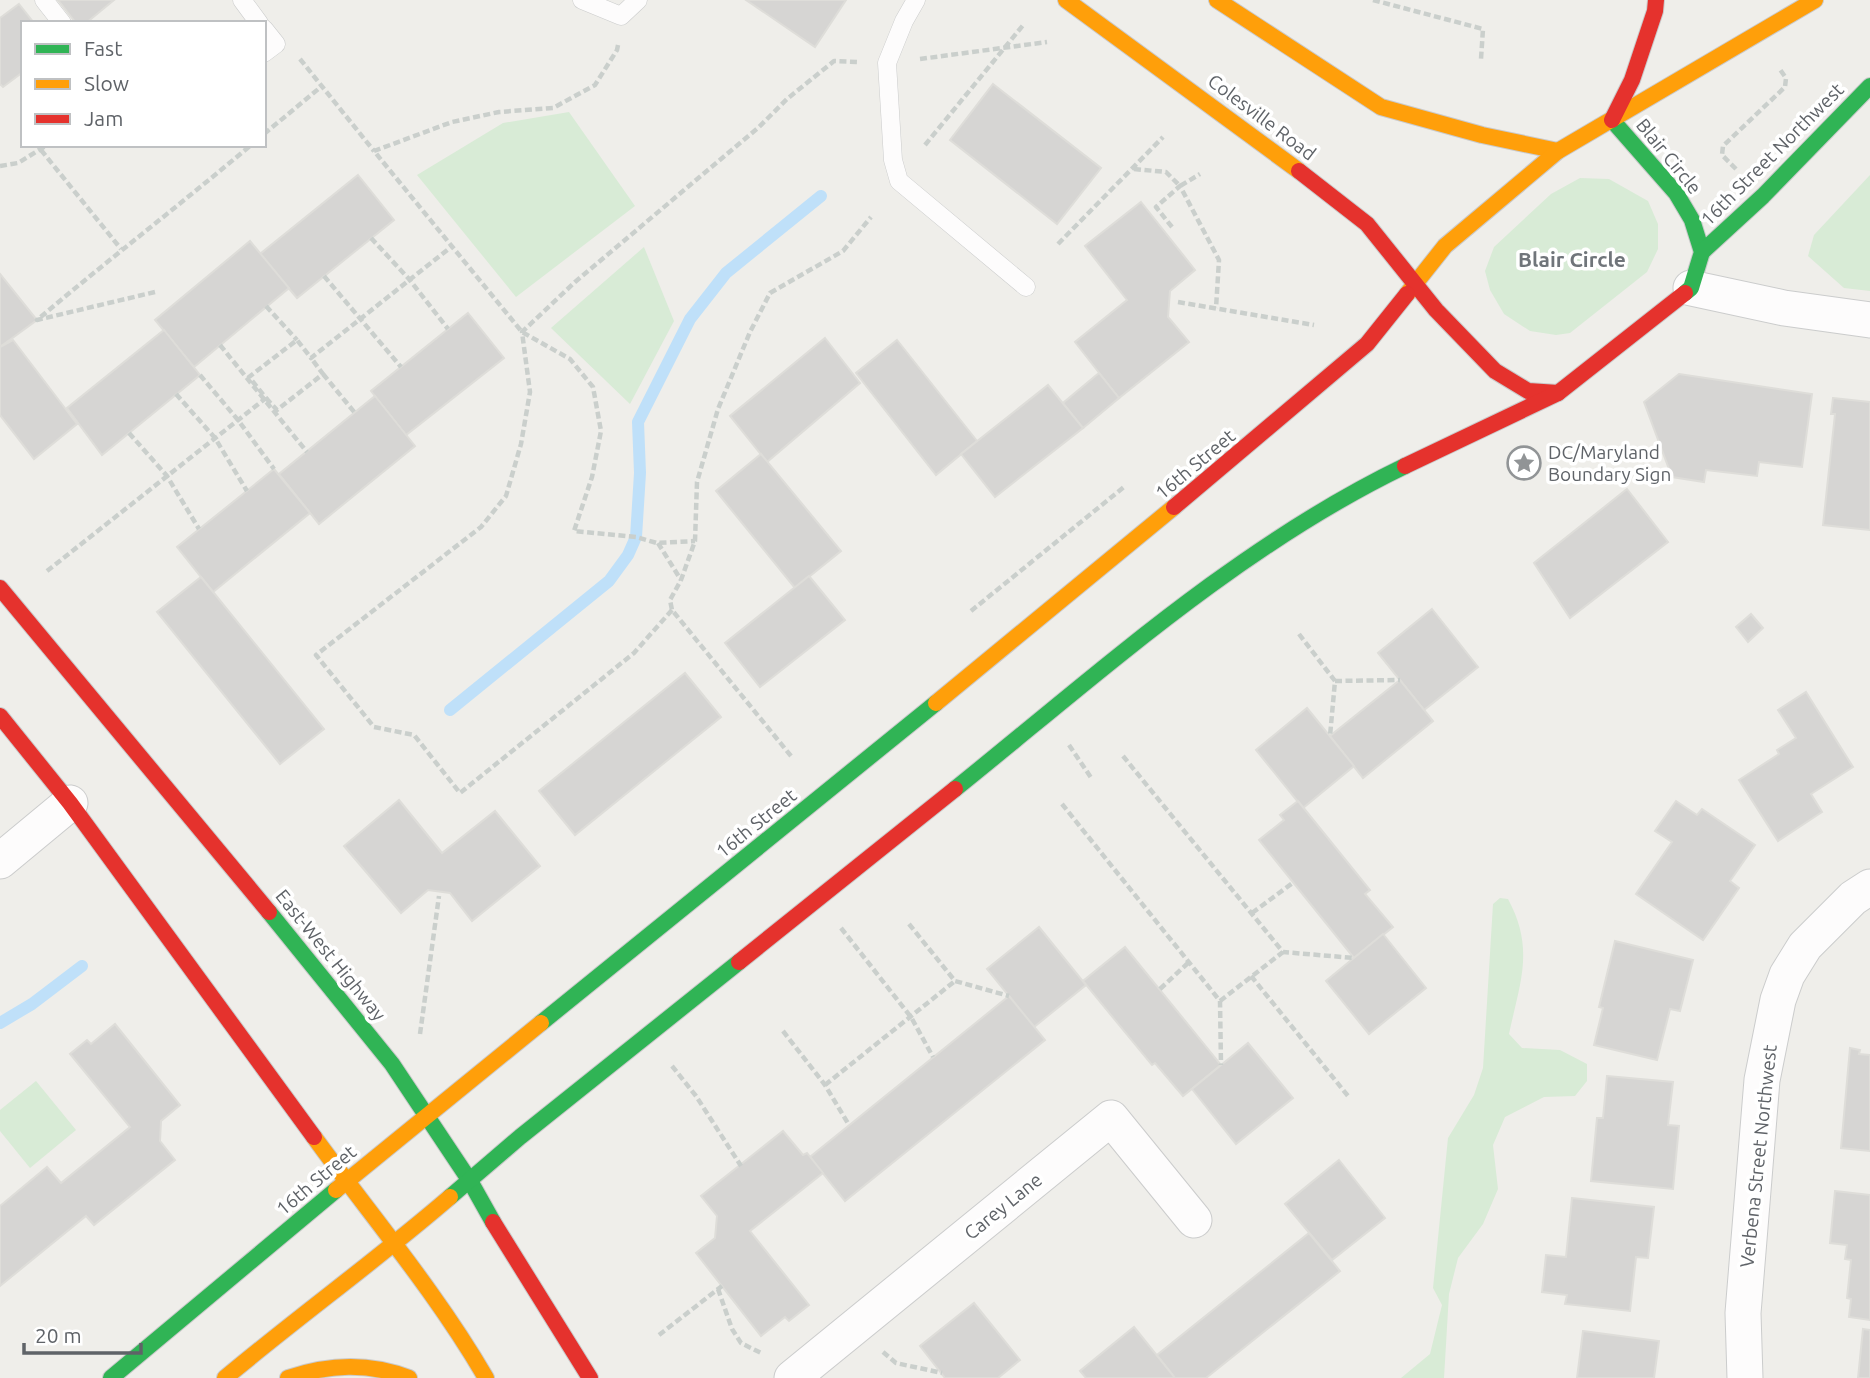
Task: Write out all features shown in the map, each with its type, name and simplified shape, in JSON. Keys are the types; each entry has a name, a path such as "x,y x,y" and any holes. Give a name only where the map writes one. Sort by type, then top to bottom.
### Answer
{"main road":[{"name":"Colesville Road","path":"1066,0 1346,206 1367,224 1415,286"},
{"path":"1217,0 1381,107 1471,132 1558,151"},
{"path":"1612,120 1632,80 1656,0"},
{"path":"1612,120 1815,0"},
{"name":"16th Street Northwest","path":"1702,253 1763,196 1870,86"},
{"name":"Blair Circle","path":"1415,286 1445,246 1558,151 1612,120 1676,193 1692,220 1702,253"},
{"path":"225,1378 276,1335 396,1243 520,1137 1158,626 1249,558 1312,516 1383,478 1558,393 1691,288 1702,253"},
{"path":"1415,286 1495,372 1528,391 1558,393"},
{"name":"16th Street","path":"111,1378 346,1181 918,719 1282,418 1367,344 1415,286"},
{"name":"East-West Highway","path":"0,588 211,840 392,1064 470,1181 590,1378"},
{"path":"0,716 70,803 346,1181 396,1243 465,1342 486,1378"},
{"path":"288,1378 311,1369 369,1366 409,1378"}],"street":[{"path":"1691,288 1784,308 1870,320"},
{"path":"0,861 70,803"},
{"name":"Verbena Street Northwest","path":"1745,1378 1743,1313 1760,1093 1778,1000 1787,975 1805,946 1853,898 1870,887"},
{"name":"Carey Lane","path":"796,1374 1111,1118 1194,1220"}],"lane":[{"path":"44,0 60,21"},
{"path":"242,0 258,21"},
{"path":"582,0 621,16 638,0"},
{"path":"916,0 887,63 893,160 899,181 1026,287"},
{"path":"266,32 276,44 266,52"}],"path":[{"path":"1373,0 1483,29 1481,60"},
{"path":"925,145 1024,24"},
{"path":"887,63 1047,42"},
{"path":"374,151 452,122 499,112 553,108 595,85 618,50"},
{"path":"295,54 522,332 570,359 593,387 600,431 592,477 575,531 636,537 657,542 695,541"},
{"path":"1745,177 1725,159 1721,151 1725,143 1785,87 1786,78 1773,58"},
{"path":"522,332 575,282 834,61"},
{"path":"266,132 322,86"},
{"path":"1058,244 1163,137"},
{"path":"0,166 18,163 45,147"},
{"path":"155,292 37,320 249,147"},
{"path":"41,150 121,249"},
{"path":"1133,169 1166,172 1180,186 1219,260 1216,308"},
{"path":"1172,227 1156,207 1180,186 1200,174"},
{"path":"791,757 672,610 670,600 681,580 695,541 697,482 718,409 750,332 770,293 843,251 871,217"},
{"path":"371,238 409,279 448,329"},
{"path":"311,358 451,247"},
{"path":"324,276 401,367"},
{"path":"1178,302 1314,325"},
{"path":"266,306 355,413"},
{"path":"522,332 530,392 521,444 506,496 481,527 316,655 374,727 414,735 460,793 634,653 672,610"},
{"path":"297,340 249,377 307,452"},
{"path":"220,345 277,410 323,374"},
{"path":"200,375 238,419 274,469"},
{"path":"176,394 215,438 247,491"},
{"path":"47,571 265,398"},
{"path":"129,433 167,476 199,529"},
{"path":"971,611 1124,487"},
{"path":"657,542 681,580"},
{"path":"1299,634 1335,681 1330,736"},
{"path":"1335,681 1400,680"},
{"path":"1123,756 1283,951"},
{"path":"1062,804 1220,1001 1221,1065"},
{"path":"1252,913 1294,882"},
{"path":"420,1039 439,896"},
{"path":"909,924 955,981 1009,996"},
{"path":"839,925 911,1017 933,1057"},
{"path":"1220,1001 1283,951 1354,958"},
{"path":"1160,989 1188,963"},
{"path":"1251,976 1348,1096"},
{"path":"825,1085 955,981"},
{"path":"783,1031 825,1085 849,1125"},
{"path":"667,1059 696,1096 741,1166"},
{"path":"659,1335 720,1288 732,1329 741,1343 796,1374"},
{"path":"878,1346 896,1363 942,1374"}],"green space":[{"path":"569,112 635,206 516,297 417,175 503,123"},
{"path":"1870,175 1870,291 1844,288 1808,256 1814,235"},
{"name":"Blair Circle","path":"1580,178 1609,179 1648,201 1658,224 1658,249 1647,272 1570,333 1556,335 1530,331 1504,314 1490,290 1485,271 1494,247 1551,194"},
{"path":"644,247 674,321 630,404 551,328"},
{"path":"1500,898 1508,899 1516,917 1523,950 1521,982 1509,1034 1522,1048 1560,1050 1587,1064 1587,1081 1575,1096 1544,1097 1505,1117 1493,1145 1498,1189 1483,1224 1458,1258 1449,1294 1444,1378 1401,1378 1430,1354 1442,1305 1433,1288 1448,1138 1474,1095 1483,1068 1493,904"},
{"path":"36,1081 76,1130 30,1168 0,1131 0,1110"}],"building":[{"path":"58,0 114,0 88,21 74,21"},
{"path":"746,0 846,0 815,47"},
{"path":"19,4 32,21 21,21 21,74 3,87 0,84 0,18"},
{"path":"993,84 1101,168 1057,224 950,140"},
{"path":"358,175 394,220 297,298 260,254"},
{"path":"1141,202 1195,270 1170,291 1168,317 1189,342 1119,398 1075,342 1127,300 1085,246"},
{"path":"250,241 289,288 194,367 155,320"},
{"path":"0,274 37,320 0,347"},
{"path":"468,313 504,358 406,435 371,391"},
{"path":"164,330 200,375 102,455 67,408"},
{"path":"825,338 860,383 767,462 730,416"},
{"path":"13,340 77,424 34,459 0,415 0,347"},
{"path":"897,340 977,441 936,475 856,373"},
{"path":"1099,373 1119,398 1083,428 1063,403"},
{"path":"1679,374 1812,394 1802,467 1759,462 1757,476 1706,470 1704,482 1672,477 1644,402"},
{"path":"1048,385 1083,428 995,497 961,454"},
{"path":"375,396 415,446 319,524 279,474"},
{"path":"1833,398 1870,402 1870,530 1823,525 1835,414 1831,414"},
{"path":"761,454 841,551 795,588 716,491"},
{"path":"274,469 310,513 213,592 177,547"},
{"path":"1627,489 1668,542 1570,618 1534,563"},
{"path":"809,576 845,620 760,687 725,643"},
{"path":"201,577 324,729 280,764 157,612"},
{"path":"1432,609 1478,667 1424,710 1378,653"},
{"path":"1751,614 1763,628 1748,642 1736,627"},
{"path":"685,673 721,717 575,835 539,791"},
{"path":"1400,680 1433,721 1363,778 1330,736"},
{"path":"1806,692 1853,767 1811,794 1822,812 1778,841 1739,780 1779,754 1777,750 1796,738 1778,710"},
{"path":"1307,708 1354,766 1303,808 1256,750"},
{"path":"399,800 442,853 495,811 540,866 472,921 450,893 428,890 401,913 344,846"},
{"path":"1298,801 1370,890 1365,894 1393,927 1354,958 1259,840 1284,820 1280,815"},
{"path":"1676,801 1697,815 1702,809 1755,845 1730,881 1739,888 1703,940 1636,894 1672,842 1655,831"},
{"path":"1039,927 1086,985 1034,1027 987,969"},
{"path":"1383,934 1426,988 1369,1034 1326,981"},
{"path":"1615,941 1693,960 1680,1011 1670,1009 1657,1060 1594,1045 1603,1008 1599,1007"},
{"path":"1125,947 1221,1065 1183,1096 1155,1063 1152,1065 1083,981"},
{"path":"1009,996 1045,1040 845,1201 810,1157"},
{"path":"115,1024 180,1105 161,1121 160,1141 175,1160 94,1225 86,1216 0,1286 0,1206 47,1167 61,1183 130,1127 70,1054 87,1040 91,1044"},
{"path":"1248,1043 1293,1098 1236,1144 1192,1089"},
{"path":"1850,1048 1860,1050 1859,1054 1870,1055 1870,1151 1841,1148"},
{"path":"1607,1076 1673,1082 1668,1125 1679,1126 1673,1189 1591,1181 1597,1118 1603,1118"},
{"path":"783,1131 803,1155 807,1153 823,1173 750,1231 809,1305 789,1321 785,1317 761,1336 696,1253 715,1238 717,1216 701,1196"},
{"path":"1339,1160 1385,1218 1332,1260 1285,1204"},
{"path":"1835,1191 1870,1195 1870,1320 1849,1317 1851,1299 1847,1298 1851,1260 1845,1259 1847,1245 1830,1243"},
{"path":"1572,1198 1654,1207 1648,1258 1636,1257 1630,1311 1565,1304 1567,1295 1542,1292 1546,1255 1566,1257"},
{"path":"1309,1233 1340,1271 1206,1378 1175,1378 1157,1355"},
{"path":"974,1303 1020,1360 998,1378 945,1378 920,1346"},
{"path":"1134,1327 1175,1378 1086,1378 1080,1371"},
{"path":"1863,1329 1870,1330 1870,1378 1858,1378"},
{"path":"1583,1331 1659,1341 1654,1378 1577,1378"}],"waterway":[{"path":"450,710 609,581 628,555 636,537 640,473 638,422 690,319 726,273 821,196"},
{"path":"0,1023 32,1004 82,966"}],"traffic: fast":[{"path":"1702,252 1763,196 1870,86"},
{"path":"1612,120 1676,193 1692,220 1702,252 1691,288 1685,293"},
{"path":"955,789 1116,657 1227,573 1344,498 1405,466"},
{"path":"541,1023 936,703"},
{"path":"269,912 392,1064 470,1181 493,1222"},
{"path":"450,1197 520,1137 739,962"},
{"path":"111,1378 336,1190"}],"traffic: slow":[{"path":"1066,0 1299,171"},
{"path":"1217,0 1381,107 1482,135 1558,151"},
{"path":"1407,294 1445,246 1558,151 1815,0"},
{"path":"936,703 1174,507"},
{"path":"336,1190 541,1023"},
{"path":"314,1137 425,1285 486,1378"},
{"path":"225,1378 450,1197"},
{"path":"288,1378 318,1370 349,1367 379,1369 409,1378"}],"traffic: jam":[{"path":"1612,120 1632,80 1655,11 1656,0"},
{"path":"1299,171 1367,224 1436,310 1495,371 1528,391 1558,393"},
{"path":"1405,466 1558,393 1685,293"},
{"path":"1174,507 1367,344 1407,294"},
{"path":"0,588 269,912"},
{"path":"0,716 70,803 314,1137"},
{"path":"739,962 955,789"},
{"path":"493,1222 590,1378"}],"place":[{"name":"DC/Maryland Boundary Sign","path":"1524,463"}],"district":[{"name":"Blair Circle","path":"1572,259"}]}
